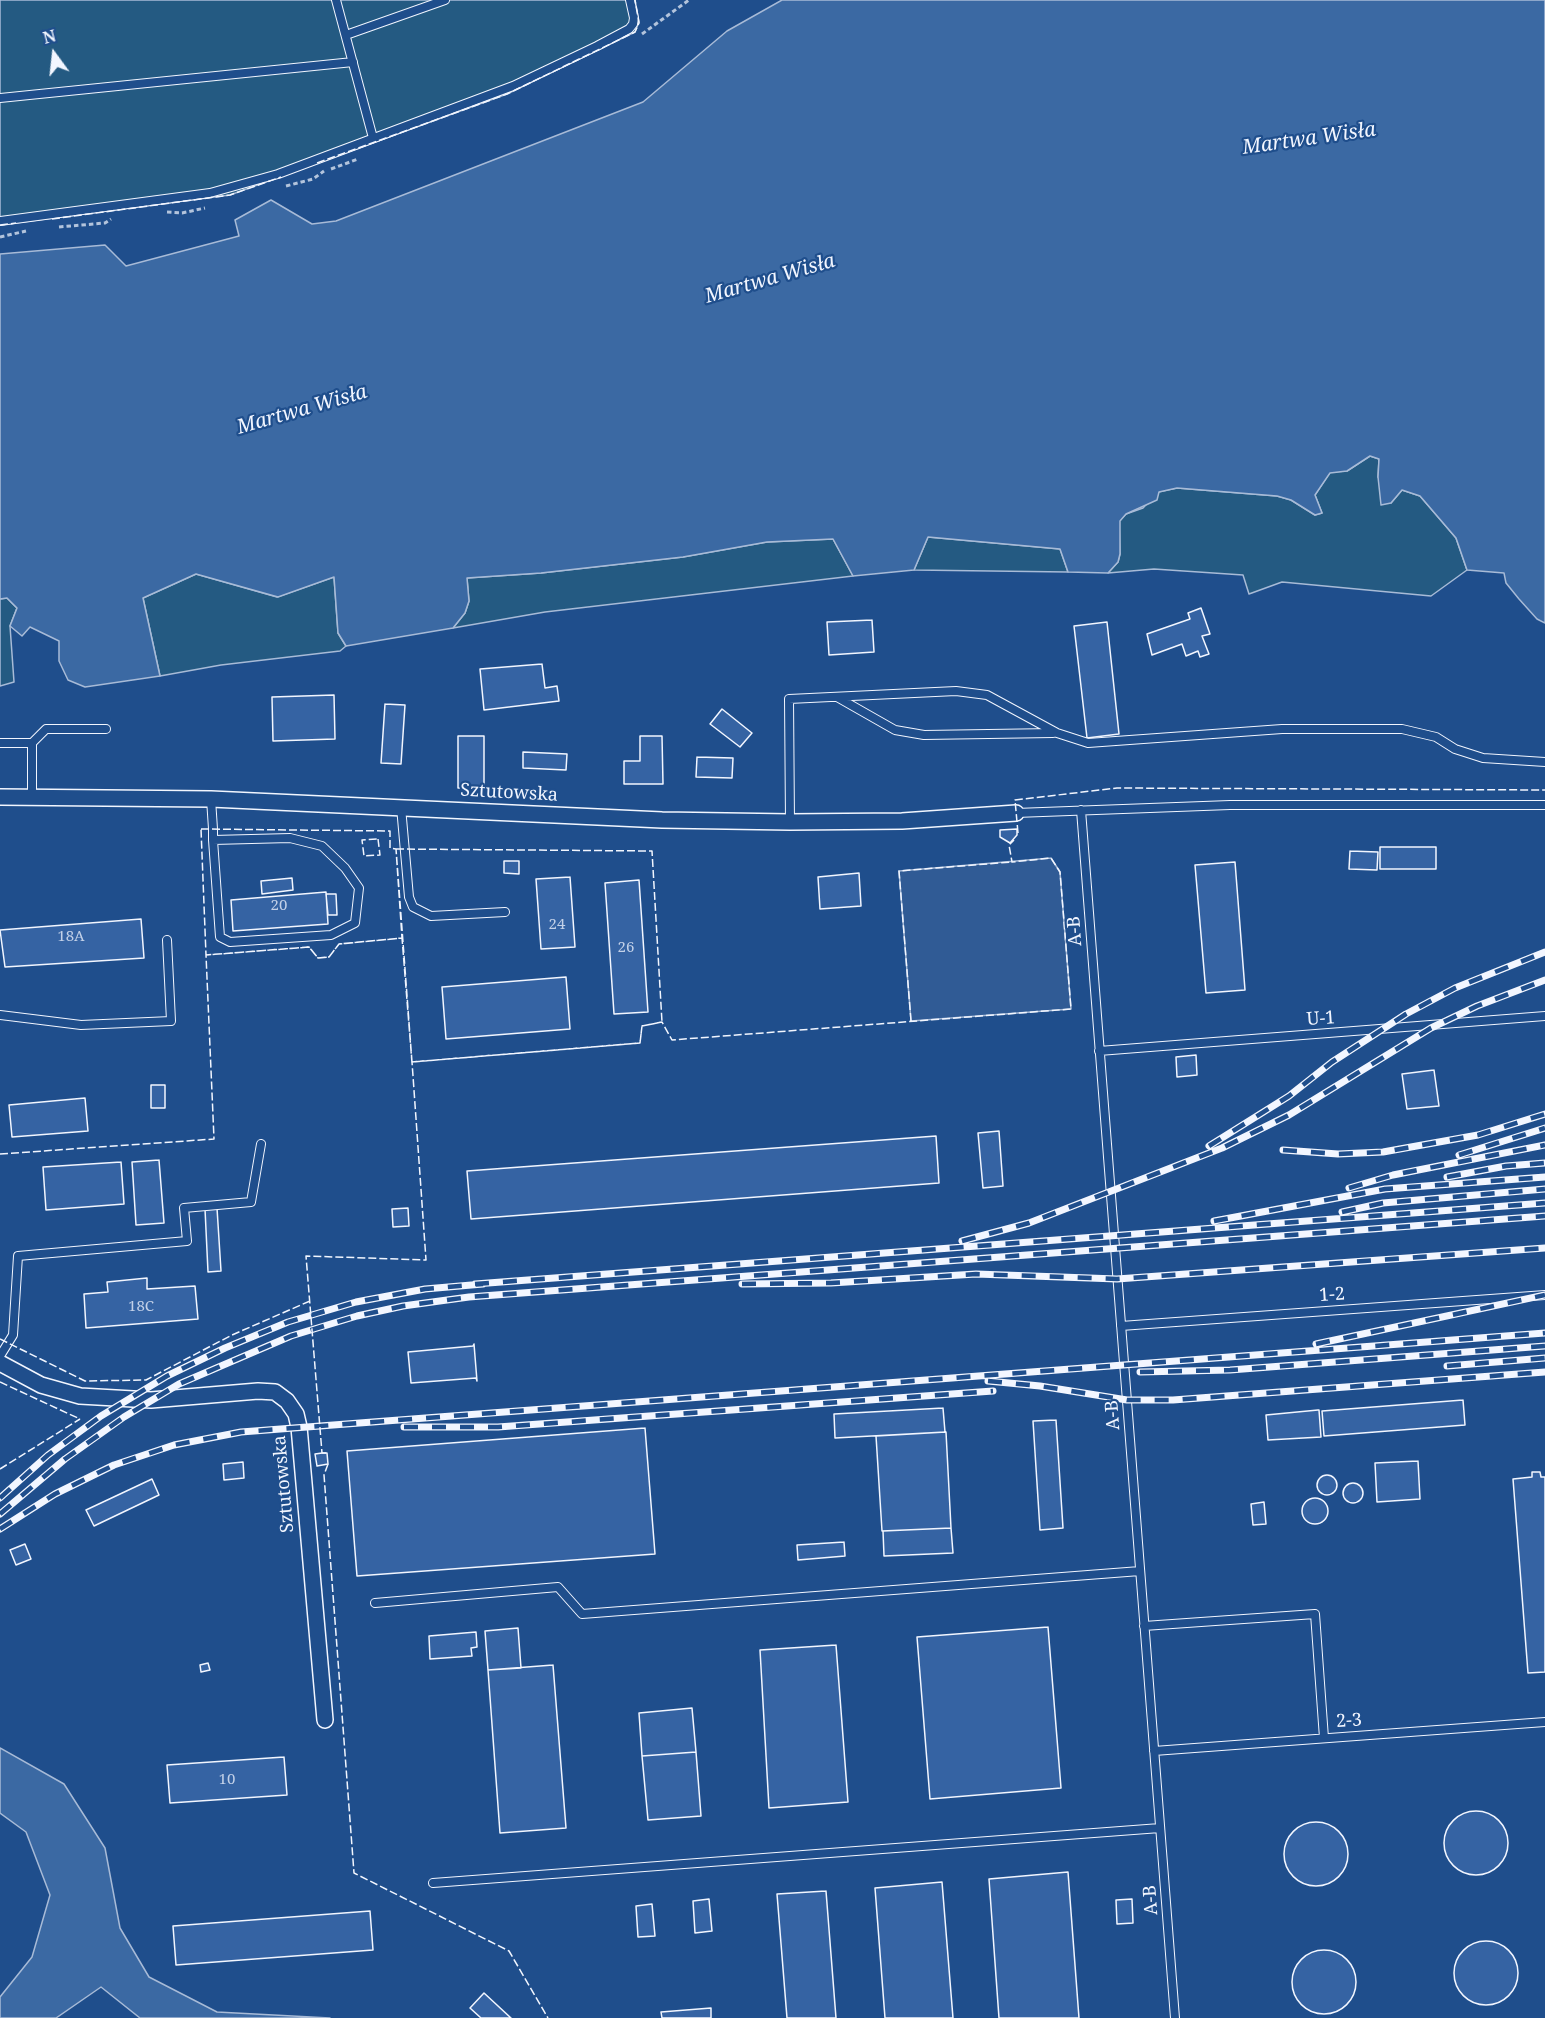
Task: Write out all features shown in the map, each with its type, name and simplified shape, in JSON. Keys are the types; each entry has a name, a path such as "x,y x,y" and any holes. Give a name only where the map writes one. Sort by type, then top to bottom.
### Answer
{"street":[{"name":"Sztutowska","path":"0,797 211,799 662,820 902,821 1016,813"},
{"name":"Sztutowska","path":"0,1363 41,1385 80,1396 151,1400 258,1391 275,1392 287,1401 296,1413 299,1427 325,1720"}],"lane":[{"path":"336,0 373,138"},
{"path":"346,34 445,0"},
{"path":"0,221 226,190 513,86 629,29 634,18 630,0"},
{"path":"0,98 352,62"},
{"path":"790,822 789,699 956,691 987,695 1057,733 1088,743 1282,729 1402,729 1436,737 1455,749 1483,758 1545,762"},
{"path":"836,696 895,730 924,735 1057,733"},
{"path":"32,797 32,743 46,729 106,729"},
{"path":"0,743 32,743"},
{"path":"211,799 213,840 220,937 230,942 331,935 355,923 359,888 345,868 322,846 290,838 213,840"},
{"path":"1016,813 1230,805 1545,805"},
{"path":"401,807 409,897 413,907 430,916 505,912"},
{"name":"A-B","path":"1081,810 1175,2018"},
{"path":"0,1015 81,1025 171,1021 167,940"},
{"name":"U-1","path":"1099,1051 1545,1016"},
{"path":"0,1356 13,1335 18,1256 187,1241 184,1208 251,1202 261,1144"},
{"name":"1-2","path":"1121,1326 1545,1295"},
{"path":"375,1603 558,1587 582,1614 1140,1570"},
{"path":"1144,1626 1315,1614 1324,1738"},
{"name":"2-3","path":"1154,1751 1545,1722"},
{"path":"433,1882 1160,1828"}],"shaded area":[{"path":"0,0 635,0 639,22 635,32 507,94 230,195 0,225"},
{"path":"1370,456 1379,459 1378,477 1391,503 1402,490 1420,496 1456,538 1467,570 1431,596 1282,582 1249,594 1243,575 1154,569 1108,573 1118,562 1120,554 1119,521 1126,514 1143,508 1158,492 1177,488 1277,496 1291,500 1315,515 1322,513 1315,495 1330,472 1347,471"},
{"path":"928,537 1060,549 1068,572 914,570"},
{"path":"833,539 853,576 545,612 453,628 465,613 469,601 467,578 541,573 683,557 767,542"},
{"path":"196,574 277,597 334,577 338,633 346,646 340,651 221,665 160,676 143,598"},
{"path":"7,598 17,608 10,626 14,682 0,686 0,599"},
{"path":"1051,858 1060,872 1071,1009 911,1021 899,871"}],"water":[{"name":"Martwa Wisła","path":"782,0 1545,0 1545,623 1537,619 1519,599 1506,583 1504,573 1467,570 1456,538 1420,496 1402,490 1391,503 1381,505 1379,459 1370,456 1347,471 1330,473 1315,495 1322,513 1315,515 1291,500 1277,496 1177,488 1159,492 1157,500 1126,514 1120,521 1120,554 1118,562 1108,573 1068,572 1060,549 928,537 914,570 853,576 833,539 767,542 683,557 541,573 467,578 469,601 465,613 453,628 346,646 338,633 334,577 278,597 196,574 143,598 160,676 85,687 68,680 59,661 59,641 30,627 22,636 10,626 17,608 7,598 0,599 0,254 105,245 126,266 239,236 235,220 271,200 312,224 336,221 643,102 727,31"},
{"path":"0,1748 64,1784 105,1848 120,1928 149,1977 217,2012 330,2018 140,2018 101,1987 56,2018 0,2018 0,1997 32,1957 50,1895 26,1832 0,1813"}],"building":[{"path":"1201,608 1210,634 1202,636 1209,654 1200,657 1198,651 1186,656 1182,644 1152,655 1147,634 1190,619 1188,613"},
{"path":"872,620 874,652 829,655 827,622"},
{"path":"1107,622 1119,734 1087,738 1074,626"},
{"path":"542,664 545,688 557,686 559,701 484,710 480,669"},
{"path":"334,695 335,739 273,741 272,697"},
{"path":"385,704 405,705 401,764 381,763"},
{"path":"722,709 752,733 740,747 710,724"},
{"path":"458,736 484,736 484,788 458,788"},
{"path":"640,736 662,736 663,784 624,784 624,761 640,761"},
{"path":"523,752 567,754 566,770 523,768"},
{"path":"697,757 733,758 732,778 696,777"},
{"path":"1017,829 1017,835 1010,843 1000,837 1000,830"},
{"path":"1380,847 1436,847 1436,869 1380,869"},
{"path":"1350,851 1378,852 1377,870 1349,869"},
{"path":"504,861 519,861 519,874 504,873"},
{"path":"1235,862 1245,990 1206,993 1195,865"},
{"path":"859,873 861,906 820,909 818,877"},
{"path":"570,877 575,947 541,949 536,879"},
{"path":"292,878 293,890 262,894 261,881"},
{"path":"639,880 648,1012 614,1014 605,883"},
{"path":"326,892 328,924 233,931 231,900"},
{"path":"326,894 336,894 337,915 328,915"},
{"path":"141,919 144,958 5,967 0,930"},
{"path":"566,977 570,1029 446,1039 442,987"},
{"path":"1196,1055 1197,1075 1177,1077 1176,1057"},
{"path":"1434,1070 1439,1106 1407,1109 1402,1074"},
{"path":"151,1085 165,1085 165,1108 151,1108"},
{"path":"85,1098 88,1131 12,1137 9,1105"},
{"path":"999,1131 1003,1186 983,1188 978,1133"},
{"path":"936,1136 939,1183 471,1219 467,1171"},
{"path":"159,1160 164,1223 136,1225 132,1162"},
{"path":"121,1162 124,1204 46,1210 43,1167"},
{"path":"217,1208 221,1271 208,1272 205,1209"},
{"path":"408,1208 409,1226 393,1227 392,1209"},
{"path":"147,1278 147,1289 195,1286 198,1319 86,1328 84,1294 108,1292 107,1282"},
{"path":"474,1344 477,1381 476,1378 411,1383 408,1352 473,1346"},
{"path":"1463,1400 1465,1425 1324,1436 1322,1411"},
{"path":"943,1408 945,1432 835,1438 834,1414"},
{"path":"1319,1410 1321,1437 1268,1440 1266,1415"},
{"path":"1056,1420 1063,1528 1040,1530 1033,1421"},
{"path":"645,1428 655,1554 357,1576 347,1451"},
{"path":"946,1432 951,1528 882,1531 876,1436"},
{"path":"327,1453 328,1464 317,1466 315,1454"},
{"path":"1418,1461 1420,1499 1377,1502 1375,1463"},
{"path":"243,1462 244,1478 224,1480 223,1464"},
{"path":"1532,1472 1540,1472 1541,1477 1545,1477 1545,1672 1528,1673 1513,1479 1532,1477"},
{"path":"1323,1475 1331,1475 1337,1481 1337,1489 1331,1495 1323,1495 1317,1489 1317,1481"},
{"path":"152,1479 159,1495 94,1526 86,1510"},
{"path":"1349,1483 1357,1483 1363,1489 1363,1497 1357,1503 1349,1503 1343,1497 1343,1489"},
{"path":"1315,1498 1324,1502 1328,1511 1324,1520 1315,1524 1306,1520 1302,1511 1306,1502"},
{"path":"1264,1502 1266,1524 1253,1525 1251,1504"},
{"path":"951,1528 953,1553 884,1556 883,1531"},
{"path":"844,1542 845,1556 798,1560 797,1545"},
{"path":"25,1544 31,1559 16,1565 10,1550"},
{"path":"1048,1627 1061,1788 930,1799 917,1637"},
{"path":"518,1628 521,1668 488,1670 485,1631"},
{"path":"476,1632 477,1647 471,1648 472,1656 430,1659 429,1636"},
{"path":"836,1645 848,1802 769,1808 760,1650"},
{"path":"208,1663 210,1670 201,1672 200,1665"},
{"path":"553,1665 566,1828 500,1833 488,1670"},
{"path":"692,1708 696,1752 642,1756 639,1713"},
{"path":"696,1752 701,1816 648,1820 642,1756"},
{"path":"284,1757 287,1795 170,1803 167,1765"},
{"path":"1476,1811 1488,1813 1499,1820 1506,1831 1508,1843 1506,1855 1499,1866 1488,1873 1476,1875 1464,1873 1453,1866 1446,1855 1444,1843 1446,1831 1453,1820 1464,1813"},
{"path":"1316,1822 1328,1824 1339,1831 1346,1842 1348,1854 1346,1866 1339,1877 1328,1884 1316,1886 1304,1884 1293,1877 1286,1866 1284,1854 1286,1842 1293,1831 1304,1824"},
{"path":"1068,1872 1079,2018 999,2018 989,1879"},
{"path":"942,1882 953,2018 885,2018 875,1888"},
{"path":"826,1891 836,2018 787,2018 777,1894"},
{"path":"709,1899 712,1931 695,1933 693,1901"},
{"path":"1132,1899 1133,1923 1117,1924 1116,1900"},
{"path":"652,1904 655,1936 638,1937 636,1906"},
{"path":"370,1911 373,1950 176,1965 173,1926"},
{"path":"1486,1941 1498,1943 1509,1950 1516,1961 1518,1973 1516,1985 1509,1996 1498,2003 1486,2005 1474,2003 1463,1996 1456,1985 1454,1973 1456,1961 1463,1950 1474,1943"},
{"path":"1324,1950 1336,1952 1347,1959 1354,1970 1356,1982 1354,1994 1347,2005 1336,2012 1324,2014 1312,2012 1301,2005 1294,1994 1292,1982 1294,1970 1301,1959 1312,1952"},
{"path":"484,1993 511,2018 481,2018 470,2008"},
{"path":"711,2008 711,2018 662,2018 661,2012"}],"railway":[{"path":"1209,1146 1289,1096 1332,1062 1406,1014 1455,988 1545,952"},
{"path":"962,1241 1029,1223 1222,1148 1289,1115 1431,1028 1477,1006 1545,980"},
{"path":"1283,1150 1338,1154 1383,1152 1478,1135 1545,1114"},
{"path":"1459,1155 1545,1128"},
{"path":"1349,1188 1393,1175 1545,1145"},
{"path":"1447,1177 1506,1166 1545,1163"},
{"path":"1214,1221 1385,1189 1545,1177"},
{"path":"1342,1212 1383,1203 1545,1189"},
{"path":"475,1284 1545,1203"},
{"path":"0,1514 65,1459 124,1417 179,1384 291,1336 357,1316 403,1306 469,1297 1545,1216"},
{"path":"742,1284 831,1283 976,1274 1117,1279 1545,1248"},
{"path":"0,1498 48,1455 101,1416 167,1376 225,1348 288,1322 356,1302 425,1289 483,1284"},
{"path":"1316,1344 1545,1295"},
{"path":"0,1529 55,1494 114,1465 174,1445 241,1432 1545,1333"},
{"path":"1140,1372 1230,1370 1545,1346"},
{"path":"1447,1366 1545,1358"},
{"path":"988,1381 1040,1386 1127,1400 1173,1400 1545,1372"},
{"path":"404,1427 498,1427 993,1391"}],"fence":[{"path":"317,163 507,94 635,32 639,23 635,0"},
{"path":"52,219 230,195 281,177"},
{"path":"0,225 16,223"},
{"path":"1018,833 1015,800 1117,788 1545,790"},
{"path":"201,829 390,831 390,848 396,849 402,938 339,944 329,957 318,958 309,947 206,955 201,829"},
{"path":"378,839 380,855 364,856 362,840 378,839"},
{"path":"326,1453 322,1453 306,1256 426,1260 412,1062 640,1043 642,1026 662,1022 672,1040 1071,1009 1060,872 1051,858 1012,862 1009,845 1014,840"},
{"path":"396,849 652,851 662,1022 642,1026 640,1043 412,1062 396,849"},
{"path":"911,1021 899,871 1012,862"},
{"path":"0,1154 214,1139 206,955 309,947 318,958 329,957 339,944 402,938 412,1063"},
{"path":"0,1339 85,1381 146,1380 232,1335 310,1301"},
{"path":"0,1382 80,1419"},
{"path":"0,1469 80,1419"},
{"path":"328,1464 324,1475 354,1873 509,1951 548,2018"}]}
